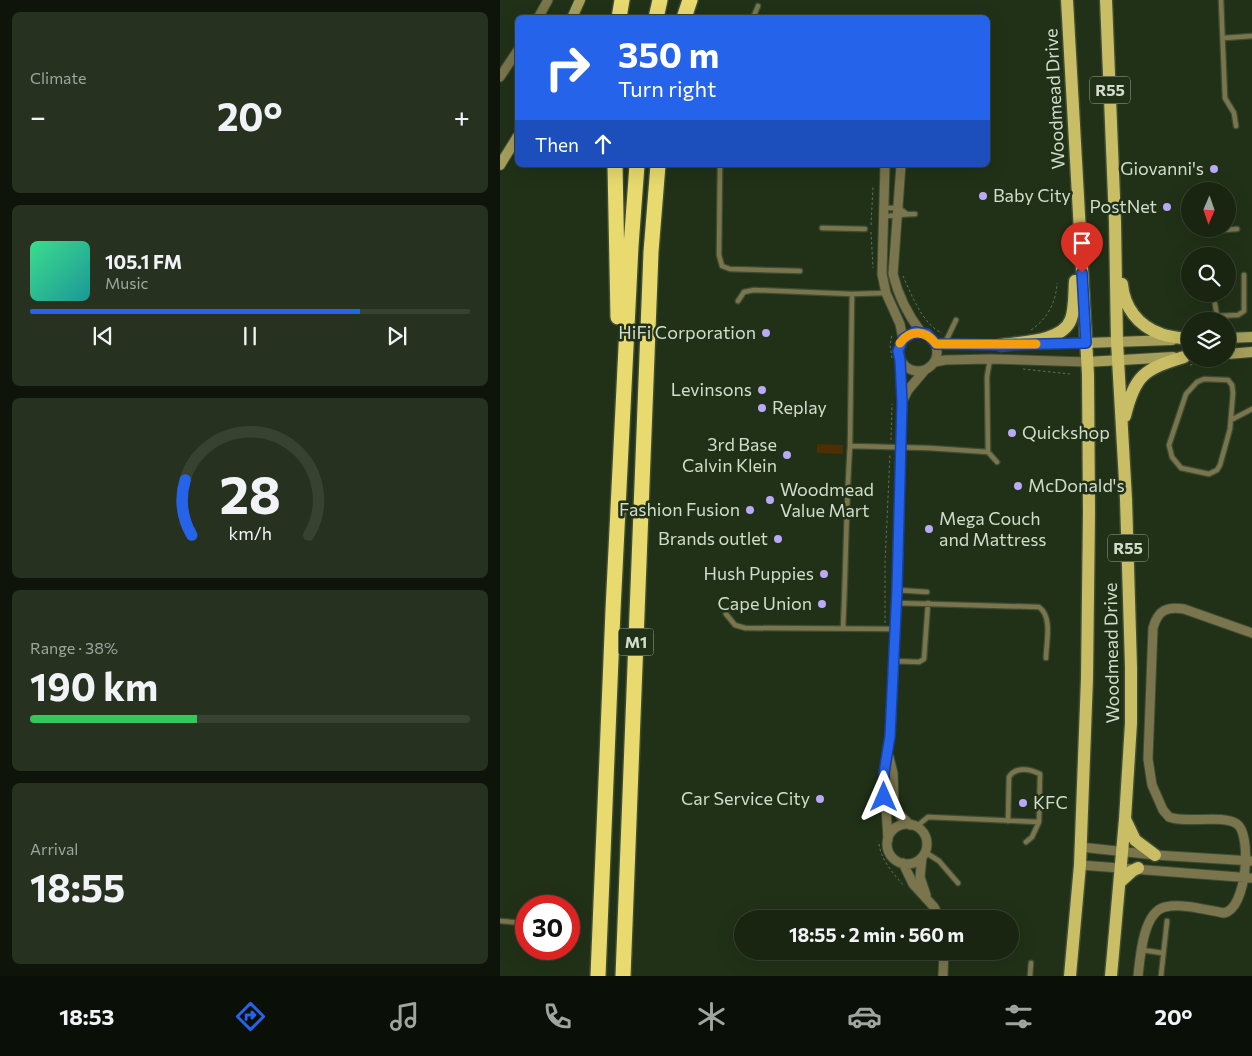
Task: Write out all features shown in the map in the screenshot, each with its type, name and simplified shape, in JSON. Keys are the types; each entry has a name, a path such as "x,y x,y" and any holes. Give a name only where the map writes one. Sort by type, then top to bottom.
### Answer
{"highway":[{"path":"620,15 622,0"},
{"path":"657,15 660,0"},
{"path":"680,15 683,0"},
{"path":"685,15 690,0"},
{"path":"615,167 623,428"},
{"name":"M1","path":"598,976 613,610 631,246 637,167"},
{"name":"M1","path":"623,976 651,252 658,167"},
{"path":"628,854 631,976"},
{"path":"593,976 600,931"}],"main road":[{"path":"573,15 580,0"},
{"name":"Woodmead Drive","path":"1068,0 1087,362 1089,512 1087,678 1080,865 1070,976"},
{"name":"Woodmead Drive","path":"1106,0 1115,222 1117,342 1126,499 1131,667 1131,723 1125,819 1111,976"},
{"path":"500,165 515,141"},
{"path":"1115,222 1122,289 1131,311 1138,321 1161,334 1181,338"},
{"path":"1001,345 1054,336 1067,328 1072,312 1079,236"},
{"path":"1236,338 1252,337"},
{"path":"1086,343 1181,339"},
{"path":"1236,356 1252,352"},
{"path":"1087,362 1181,360"},
{"path":"1121,430 1131,391 1143,375 1153,368 1181,361"},
{"path":"1125,819 1135,840 1155,855"},
{"path":"1120,882 1138,868"}],"street":[{"path":"540,15 548,0"},
{"path":"500,77 515,54"},
{"path":"885,167 882,274 886,293 900,324 903,339 896,361 902,402 897,602 888,754 884,773 883,838 888,851 895,860 903,863 912,863 923,854"},
{"path":"901,167 901,213 893,274 906,309 921,332 943,341 1001,345 1086,343"},
{"path":"903,339 915,332 921,332"},
{"path":"935,362 943,341"},
{"path":"902,402 908,390 935,362 990,359 1087,362"},
{"path":"896,361 913,371 926,370"},
{"path":"1138,976 1148,923 1160,909 1177,906 1227,912 1234,908 1240,898 1248,877 1249,860 1244,834 1238,825 1228,821 1172,818 1166,815 1152,785 1148,759 1153,628 1155,620 1166,609 1184,609 1252,633"},
{"path":"888,754 893,773 894,804 899,814 924,835 926,840 920,877 928,900"},
{"path":"883,838 899,826 913,826"},
{"path":"1080,847 1155,855 1249,860"},
{"path":"1186,873 1187,857"},
{"path":"903,863 913,884 934,910"},
{"path":"1080,865 1248,877"},
{"path":"943,976 944,960"}],"lane":[{"path":"1221,0 1225,98 1234,113 1236,126"},
{"path":"754,15 758,6"},
{"path":"1224,38 1252,36"},
{"path":"720,167 719,255 722,266 800,271"},
{"path":"883,212 901,213"},
{"path":"883,212 915,214"},
{"path":"822,228 865,230"},
{"path":"1215,304 1217,316 1238,315 1244,312 1244,275"},
{"path":"738,301 744,292 754,290 852,294 886,293"},
{"path":"843,628 846,558 845,529 850,446 852,294"},
{"path":"943,341 956,320"},
{"path":"990,359 987,377 988,452 997,462"},
{"path":"1204,379 1229,381 1234,393 1232,420 1220,466 1213,472 1209,474 1184,469 1175,462 1169,445 1183,401 1197,382 1204,379"},
{"path":"1232,420 1252,409"},
{"path":"850,446 988,452"},
{"path":"897,590 927,592"},
{"path":"897,602 1039,607 1044,613 1048,625 1046,658"},
{"path":"893,660 919,662 924,658 928,603"},
{"path":"726,614 735,625 745,628 896,629"},
{"path":"1008,821 1009,777 1015,771 1027,770 1040,774 1039,822 1032,837 1026,842"},
{"path":"913,826 928,818 1039,822"},
{"path":"923,854 939,861 958,883"},
{"path":"500,921 515,922"},
{"path":"1161,976 1167,921"},
{"path":"1142,950 1163,953"},
{"path":"1030,976 1031,964"}],"path":[{"path":"873,187 871,238 873,269"},
{"path":"902,273 910,293 928,322 939,332 943,341"},
{"path":"1028,332 1040,324 1047,316 1057,291 1057,284"},
{"path":"892,336 890,345 896,361"},
{"path":"1016,369 1070,374"},
{"path":"885,629 892,404"},
{"path":"883,838 880,851 886,864 906,889"}],"shaded area":[{"path":"817,444 843,445 843,454 817,453"}],"slow traffic":[{"path":"900,343 909,335 921,332 927,334 936,344 1036,344"}],"place":[{"name":"Giovanni's","path":"1214,169"},
{"name":"Baby City","path":"983,196"},
{"name":"PostNet","path":"1167,207"},
{"name":"HiFi Corporation","path":"766,333"},
{"name":"Levinsons","path":"762,390"},
{"name":"Replay","path":"762,408"},
{"name":"Quickshop","path":"1012,433"},
{"name":"3rd Base Calvin Klein","path":"787,455"},
{"name":"McDonald's","path":"1018,486"},
{"name":"Woodmead Value Mart","path":"770,500"},
{"name":"Fashion Fusion","path":"750,510"},
{"name":"Mega Couch and Mattress","path":"929,529"},
{"name":"Brands outlet","path":"778,539"},
{"name":"Hush Puppies","path":"824,574"},
{"name":"Cape Union","path":"822,604"},
{"name":"Car Service City","path":"820,799"},
{"name":"KFC","path":"1023,803"}],"route":[{"path":"884,797 884,773 890,736 896,629 902,402 898,351 900,344 903,339 915,332 927,334 936,344 1086,343 1082,273"}]}
